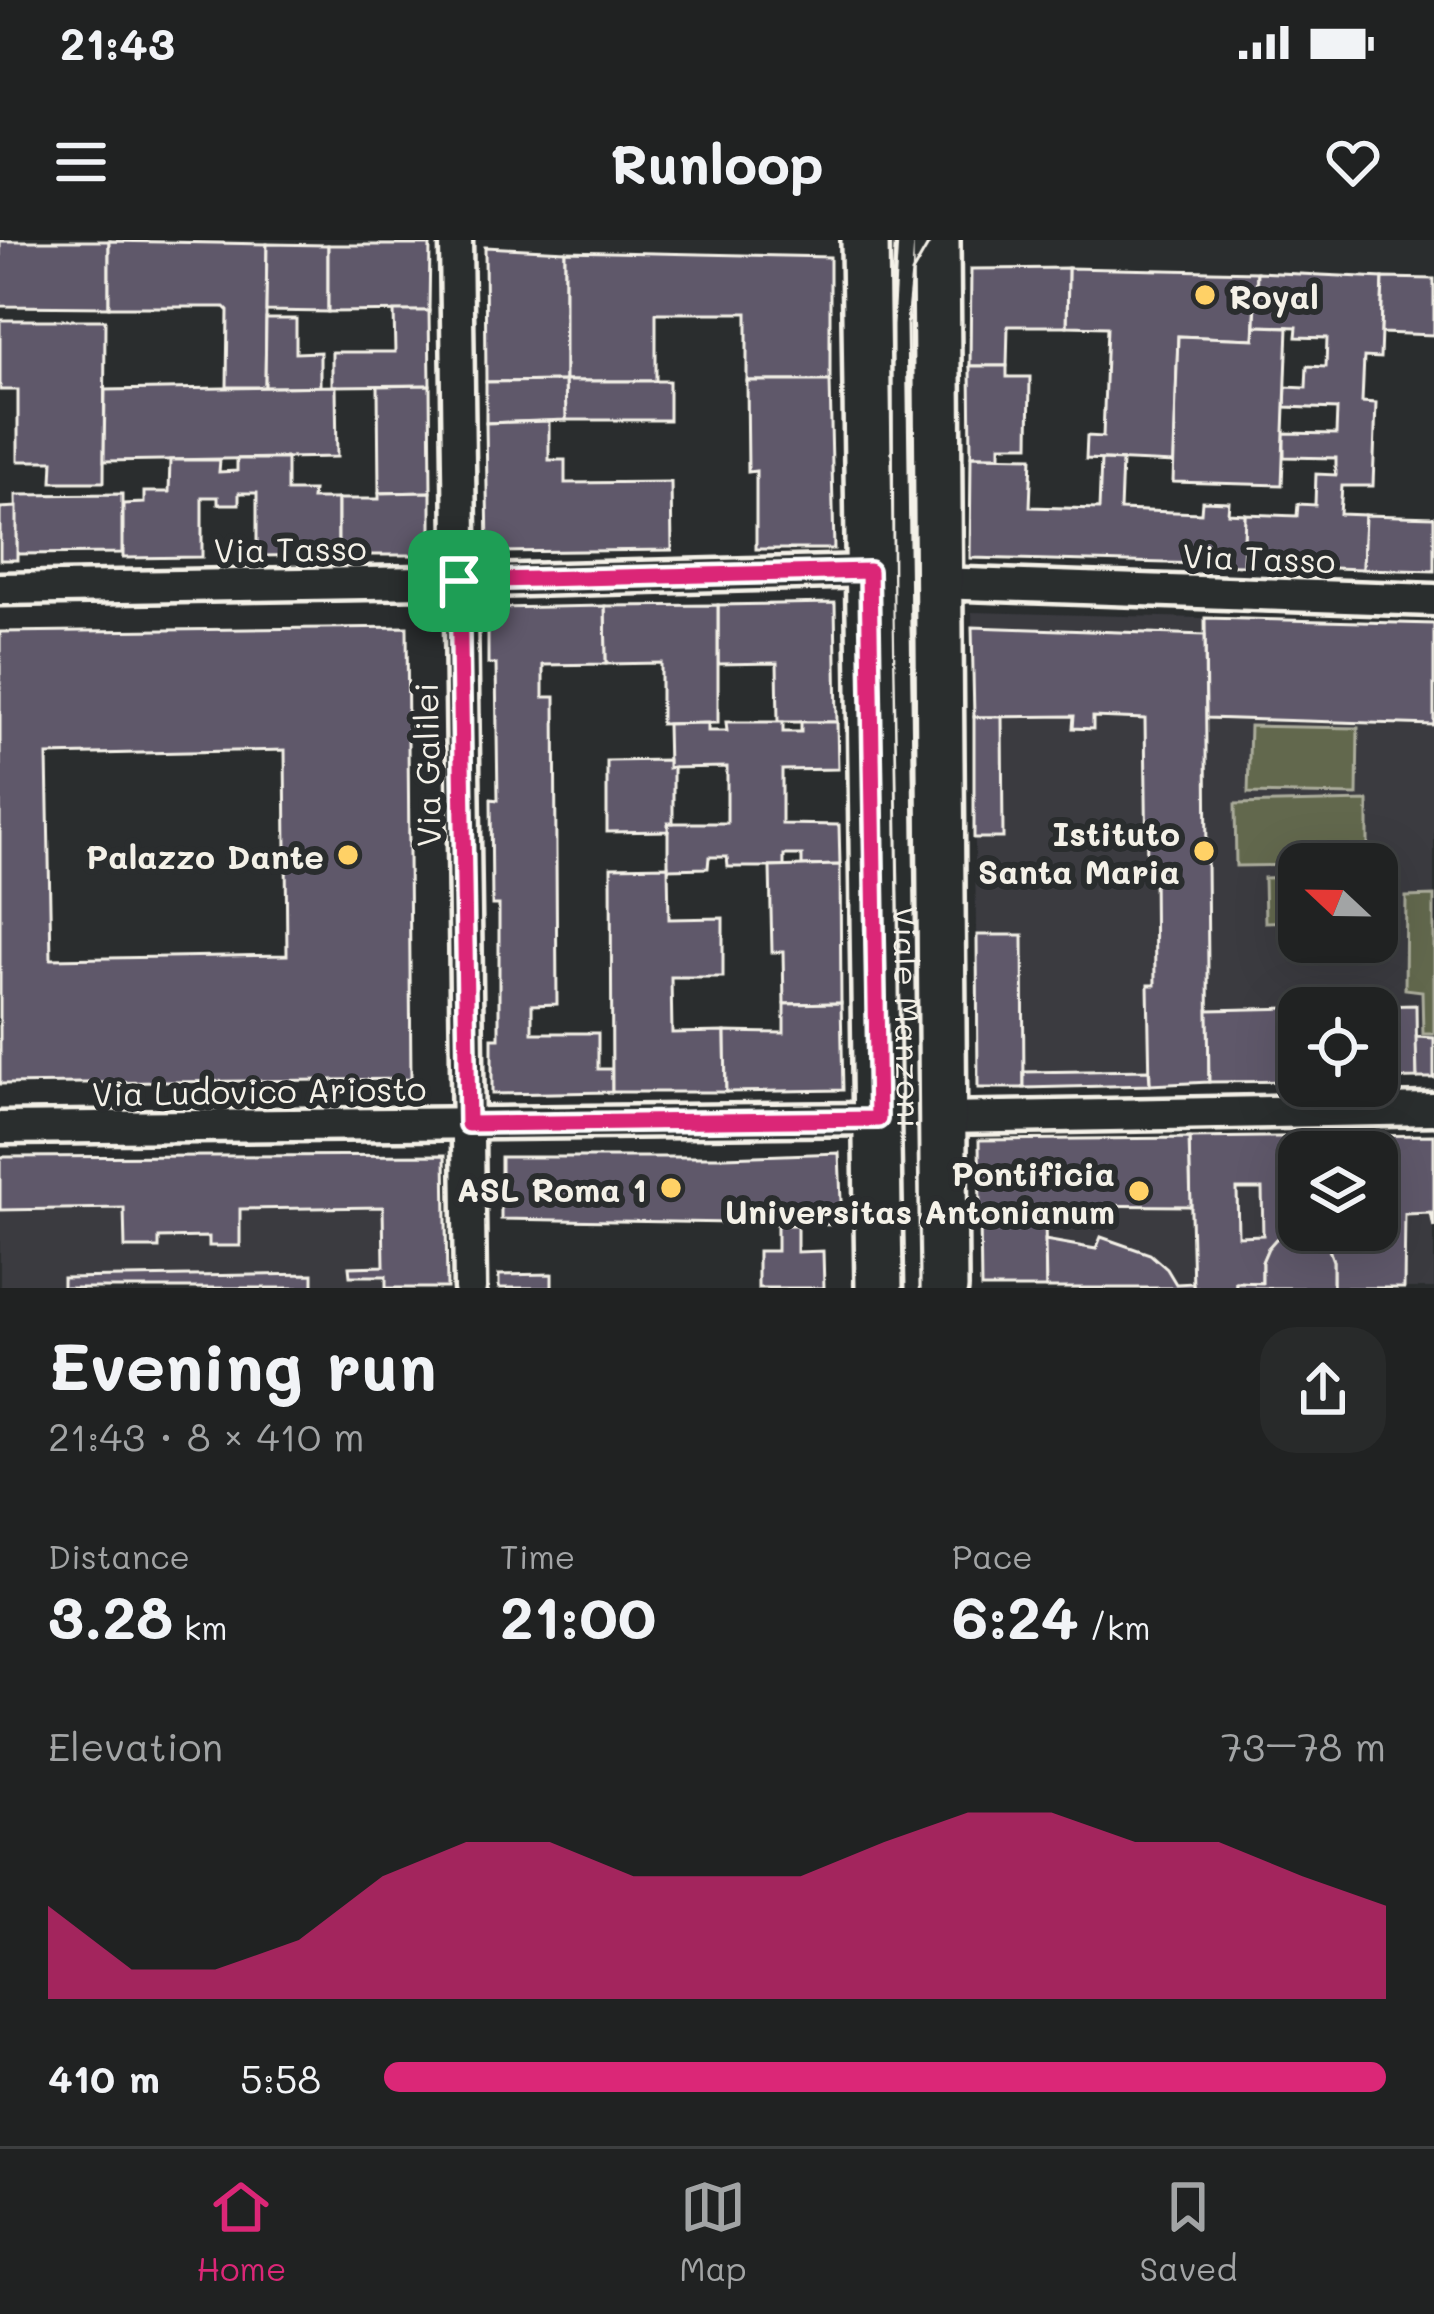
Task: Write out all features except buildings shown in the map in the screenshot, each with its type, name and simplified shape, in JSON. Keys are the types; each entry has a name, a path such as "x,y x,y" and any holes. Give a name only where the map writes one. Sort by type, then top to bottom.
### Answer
{"main road":[{"name":"Viale Manzoni","path":"866,240 879,1288"},
{"name":"Viale Manzoni","path":"936,240 944,1288"}],"street":[{"name":"Via Galilei","path":"456,240 470,1288"},
{"name":"Via Tasso","path":"0,589 869,571"},
{"name":"Via Tasso","path":"938,583 1434,600"},
{"path":"944,1118 1434,1109"},
{"name":"Via Ludovico Ariosto","path":"0,1128 878,1119"}],"lane":[{"name":"Viale Manzoni","path":"906,240 901,326 902,590 914,1288"}],"shaded area":[{"name":"Istituto Santa Maria","path":"972,612 1434,624 1434,1078 1398,1079 1398,987 1278,987 1278,1081 978,1088"},
{"name":"Pontificia Universitas Antonianum","path":"1398,1135 1434,1135 1434,1288 1236,1283 981,1288 979,1140 1278,1137 1278,1251 1398,1251"},
{"path":"445,1155 447,1288 0,1288 0,1157"}],"green space":[{"path":"1250,726 1358,728 1357,795 1248,793"},
{"path":"1368,801 1368,843 1278,843 1278,865 1236,866 1235,804"},
{"path":"1264,878 1278,878 1278,922 1265,922"},
{"path":"1434,896 1434,1034 1423,1034 1422,991 1405,989 1406,897"}],"tram line":[{"path":"920,1288 907,323 912,273 931,240"}],"place":[{"name":"Royal","path":"1205,295"},
{"name":"Istituto Santa Maria","path":"1204,851"},
{"name":"Palazzo Dante","path":"348,855"},
{"name":"ASL Roma 1","path":"671,1188"},
{"name":"Pontificia Universitas Antonianum","path":"1139,1191"}],"route":[{"path":"869,571 878,1119 468,1124 459,581 869,571"}]}
